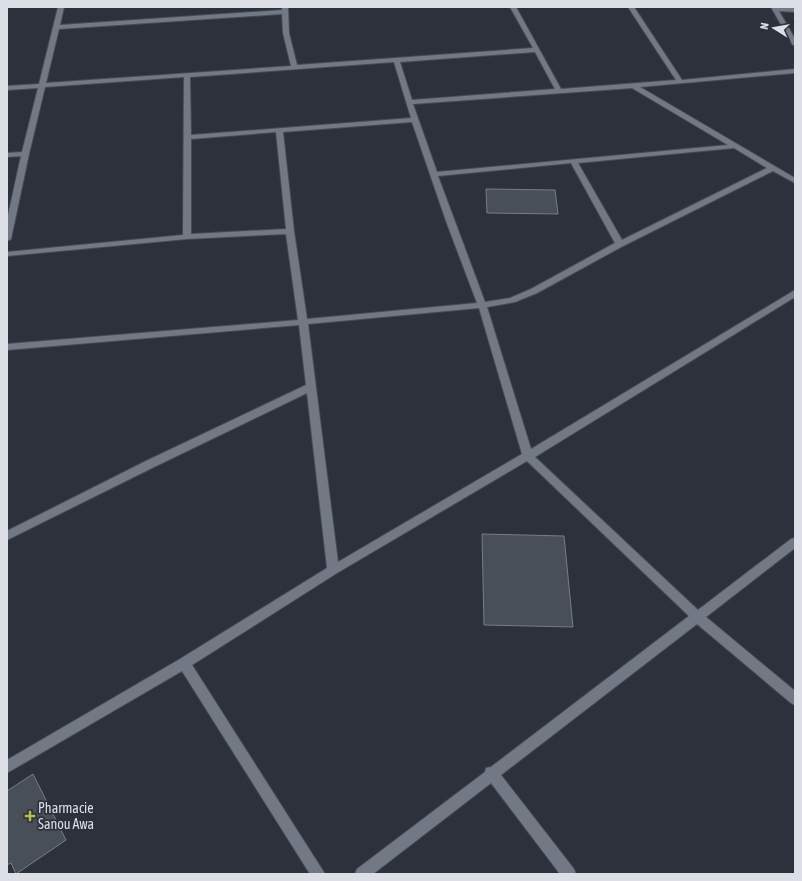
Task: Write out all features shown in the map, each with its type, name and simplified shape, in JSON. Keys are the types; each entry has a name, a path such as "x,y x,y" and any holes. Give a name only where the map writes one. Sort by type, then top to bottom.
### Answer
{"street":[{"path":"7,239 61,7"},
{"path":"513,7 559,91"},
{"path":"631,7 680,82"},
{"path":"774,8 795,10"},
{"path":"774,8 795,44"},
{"path":"56,27 285,9 286,32 295,68"},
{"path":"7,88 536,50"},
{"path":"397,61 415,120 450,221 482,305 528,456 698,616 795,699"},
{"path":"410,102 680,82 795,71"},
{"path":"187,75 187,237"},
{"path":"632,85 795,181"},
{"path":"186,137 415,120"},
{"path":"279,131 290,231 303,322 333,570"},
{"path":"434,174 736,146"},
{"path":"7,155 26,154"},
{"path":"574,162 620,244"},
{"path":"7,346 150,336 482,305 512,300 534,291 620,244 773,168"},
{"path":"7,254 187,237 290,231"},
{"path":"7,767 184,663 333,570 528,456 795,293"},
{"path":"7,536 157,460 310,387"},
{"path":"362,874 795,542"},
{"path":"184,663 318,874"},
{"path":"491,774 568,874"}],"building":[{"path":"486,189 555,190 558,214 487,213"},
{"path":"482,534 564,536 573,627 484,625"},
{"name":"Pharmacie Sanou Awa","path":"33,774 66,840 16,874 11,863 7,865 7,791"}],"place":[{"name":"Pharmacie Sanou Awa","path":"30,816"}]}
